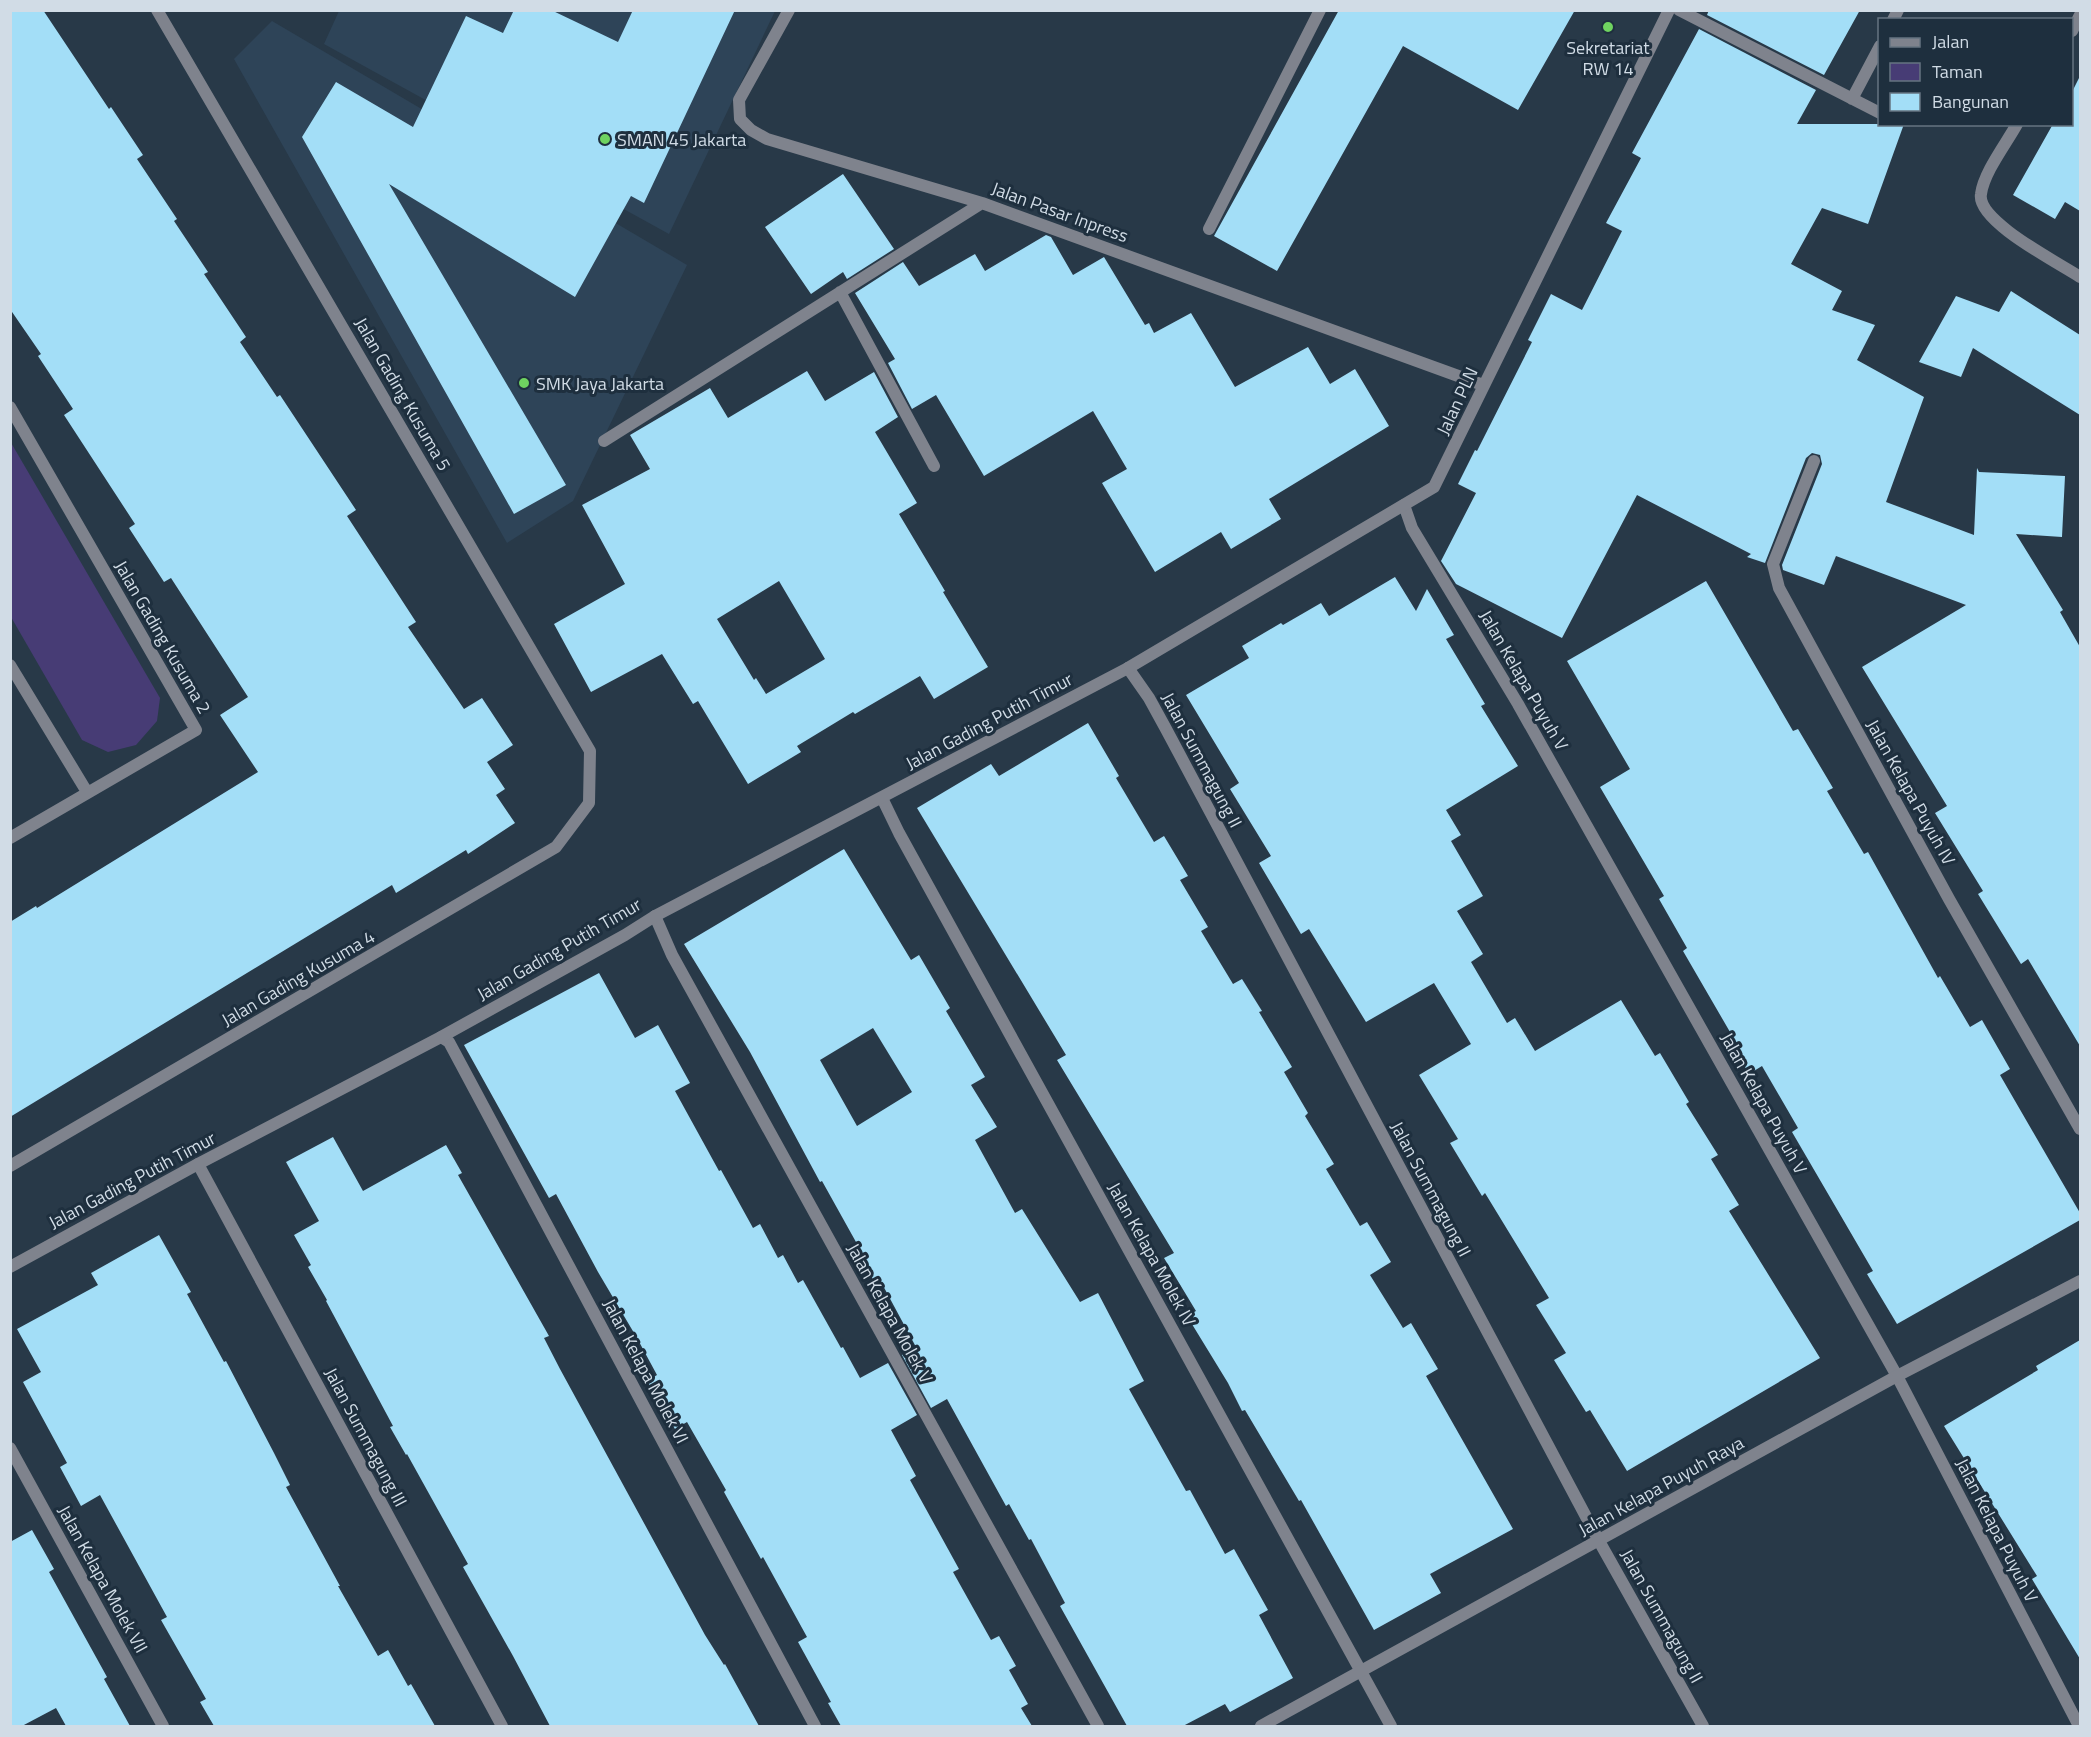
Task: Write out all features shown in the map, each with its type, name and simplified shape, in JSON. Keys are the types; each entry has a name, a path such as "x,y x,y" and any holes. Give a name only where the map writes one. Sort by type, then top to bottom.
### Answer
{"street":[{"name":"Jalan Gading Kusuma 5","path":"157,10 590,751 589,803"},
{"name":"Jalan Pasar Inpress","path":"789,10 739,100 740,119 751,130 767,139 982,203 1483,385"},
{"path":"1209,229 1320,10"},
{"name":"Jalan PLN","path":"1128,668 1434,487 1454,451 1483,385 1669,10"},
{"path":"1680,10 1878,112"},
{"path":"2073,29 2080,15"},
{"path":"1852,99 1878,50"},
{"path":"2016,126 1985,180 1980,197 1986,212 2000,226 2080,277"},
{"path":"604,441 982,203"},
{"path":"840,292 934,466"},
{"name":"Jalan Gading Kusuma 2","path":"10,407 196,730 10,838"},
{"name":"Jalan Kelapa Puyuh IV","path":"1814,461 1773,564 1779,588 1948,899 2080,1129"},
{"name":"Jalan Kelapa Puyuh V","path":"1404,505 1412,528 1518,704 1897,1376 2079,1726"},
{"path":"10,665 87,792"},
{"name":"Jalan Gading Putih Timur","path":"10,1267 198,1164 441,1036 625,935 655,916 1128,668"},
{"name":"Jalan Summagung II","path":"1128,668 1149,698 1166,729 1599,1541 1703,1726"},
{"name":"Jalan Kelapa Molek IV","path":"882,798 898,833 1391,1726"},
{"name":"Jalan Gading Kusuma 4","path":"10,1166 556,847 589,803"},
{"name":"Jalan Kelapa Molek V","path":"655,916 672,955 1098,1726"},
{"name":"Jalan Kelapa Molek VI","path":"441,1036 449,1042 815,1726"},
{"name":"Jalan Summagung III","path":"198,1164 502,1726"},
{"name":"Jalan Kelapa Puyuh Raya","path":"1261,1726 1897,1376 2080,1281"},
{"name":"Jalan Kelapa Molek VII","path":"10,1448 164,1726"}],"shaded area":[{"name":"SMAN 45 Jakarta","path":"339,11 775,11 669,234 324,44"},
{"name":"SMK Jaya Jakarta","path":"272,21 687,265 573,501 507,543 234,59"}],"green space":[{"path":"10,441 160,698 157,721 136,745 108,752 82,740 11,617"}],"building":[{"path":"10,10 43,10 109,109 111,107 143,155 137,159 177,219 174,221 208,272 204,274 246,337 240,342 277,397 280,395 356,510 347,516 416,622 408,627 464,709 482,698 513,745 487,762 505,789 496,795 515,823 468,854 466,850 396,893 392,885 10,1117 10,922 36,906 37,908 258,772 220,715 248,697 171,578 164,582 129,528 135,524 64,415 73,409 38,356 41,354 10,309"},
{"path":"514,10 551,10 618,42 633,10 735,10 644,203 631,196 575,297 389,184 566,485 514,514 302,137 336,82 413,127 466,16 503,33"},
{"path":"1339,10 1575,10 1518,110 1403,46 1277,271 1214,236"},
{"path":"1709,10 1860,10 1824,75 1707,15"},
{"path":"1699,29 1816,90 1797,124 1903,126 1868,224 1822,208 1791,264 1842,291 1832,310 1875,325 1857,360 1924,397 1886,502 1974,535 1977,468 1979,472 2065,476 2062,537 2016,534 2063,610 2060,612 2080,647 2080,1046 2028,959 2021,964 1978,894 1983,891 1935,813 1947,806 1862,667 1966,605 1836,556 1824,585 1783,570 1782,565 1822,464 1820,455 1812,453 1806,458 1765,563 1747,557 1751,554 1637,495 1562,638 1456,584 1441,561 1476,493 1458,484 1532,342 1528,340 1551,294 1582,310 1622,231 1606,223 1641,158 1632,153"},
{"path":"2080,76 2080,211 2065,202 2055,219 2013,195 2052,126 2073,126 2073,90"},
{"path":"843,174 894,249 847,279 843,272 811,294 765,227"},
{"path":"1046,235 1051,237 1073,275 1104,257 1145,325 1149,323 1154,333 1191,313 1235,387 1308,347 1330,384 1355,369 1389,426 1269,499 1281,519 1231,549 1221,532 1155,572 1102,483 1127,469 1093,411 984,476 936,395 912,409 888,363 895,359 855,293 903,262 919,286 975,254 985,271"},
{"path":"2011,291 2080,335 2080,415 1973,348 1961,377 1919,362 1956,296 1999,312"},
{"path":"807,371 825,401 874,372 898,417 875,432 917,503 899,514 988,667 934,699 920,676 855,714 853,712 797,746 801,752 748,784 698,701 693,704 662,654 591,692 554,624 625,584 582,505 650,469 630,435 710,388 728,418","holes":["779,581 825,659 766,694 756,678 754,680 717,619"]},
{"path":"1395,577 1416,611 1427,589 1454,635 1446,639 1485,704 1481,706 1518,766 1446,810 1461,835 1451,841 1483,896 1457,911 1483,954 1471,962 1507,1023 1515,1018 1535,1051 1621,1000 1655,1056 1660,1053 1689,1102 1686,1104 1718,1155 1711,1159 1739,1205 1729,1211 1820,1358 1627,1471 1590,1410 1586,1412 1554,1360 1566,1353 1536,1305 1549,1298 1485,1193 1482,1196 1450,1143 1458,1139 1419,1075 1471,1044 1434,983 1366,1022 1309,929 1301,934 1259,863 1271,856 1230,789 1239,783 1186,695 1249,658 1242,646 1281,623 1283,625 1321,603 1329,616"},
{"path":"1706,581 1793,731 1798,729 1833,788 1827,791 1864,854 1868,852 1938,978 1940,976 1970,1027 1982,1020 2010,1069 2000,1075 2080,1213 2080,1220 1897,1324 1867,1274 1873,1271 1792,1132 1798,1128 1762,1066 1749,1074 1726,1034 1730,1032 1683,951 1687,948 1659,899 1664,896 1600,787 1630,769 1567,661"},
{"path":"1088,723 1119,776 1116,778 1154,842 1164,836 1188,876 1180,880 1208,927 1201,931 1233,984 1242,979 1292,1067 1284,1072 1308,1113 1305,1116 1334,1164 1326,1169 1360,1226 1367,1222 1391,1262 1370,1275 1403,1328 1411,1323 1438,1369 1426,1376 1513,1529 1430,1574 1441,1593 1374,1630 1301,1500 1299,1501 1245,1410 1242,1411 1228,1383 1187,1316 1196,1311 1164,1258 1174,1253 1057,1060 1066,1055 917,808 991,764 999,776"},
{"path":"844,849 911,960 919,955 950,1008 946,1011 985,1077 971,1085 997,1127 975,1140 1015,1213 1022,1209 1080,1302 1098,1293 1144,1381 1129,1389 1186,1491 1190,1490 1225,1554 1234,1549 1268,1610 1259,1615 1293,1678 1230,1712 1225,1704 1183,1726 1127,1726 1060,1606 1065,1603 1031,1539 1029,1540 1009,1504 1006,1506 947,1399 931,1408 902,1355 916,1347 880,1280 875,1283 858,1253 861,1251 822,1181 820,1182 750,1052 684,944","holes":["873,1028 912,1092 857,1126 820,1060"]},
{"path":"599,973 635,1038 658,1025 690,1083 675,1091 719,1171 721,1170 753,1228 760,1224 778,1258 783,1255 798,1283 803,1280 860,1378 888,1363 917,1415 891,1430 916,1476 910,1480 959,1569 953,1572 991,1640 999,1636 1016,1666 1009,1670 1028,1704 1021,1708 1032,1726 841,1726 828,1703 831,1702 798,1642 807,1637 724,1492 726,1490 687,1422 675,1429 647,1381 657,1375 637,1338 556,1194 549,1198 464,1045"},
{"path":"333,1137 363,1191 446,1145 462,1173 458,1175 549,1336 544,1338 560,1369 705,1635 725,1664 759,1726 550,1726 463,1567 468,1564 390,1427 393,1426 308,1267 311,1265 294,1235 319,1221 286,1162"},
{"path":"159,1235 191,1292 187,1294 224,1362 226,1361 274,1453 290,1485 286,1487 340,1586 338,1586 378,1656 388,1650 408,1686 411,1684 435,1726 214,1726 200,1702 206,1699 161,1620 167,1617 100,1495 81,1506 60,1467 67,1463 23,1382 41,1372 17,1329 98,1285 91,1273"},
{"path":"2080,1340 2080,1659 2032,1579 2037,1576 1944,1426 2038,1370 2036,1366"},
{"path":"32,1530 54,1569 49,1572 107,1677 104,1679 130,1726 66,1726 56,1708 22,1726 10,1726 10,1542"}],"place":[{"name":"Sekretariat RW 14","path":"1608,27"},
{"name":"SMAN 45 Jakarta","path":"605,139"},
{"name":"SMK Jaya Jakarta","path":"524,383"}]}
